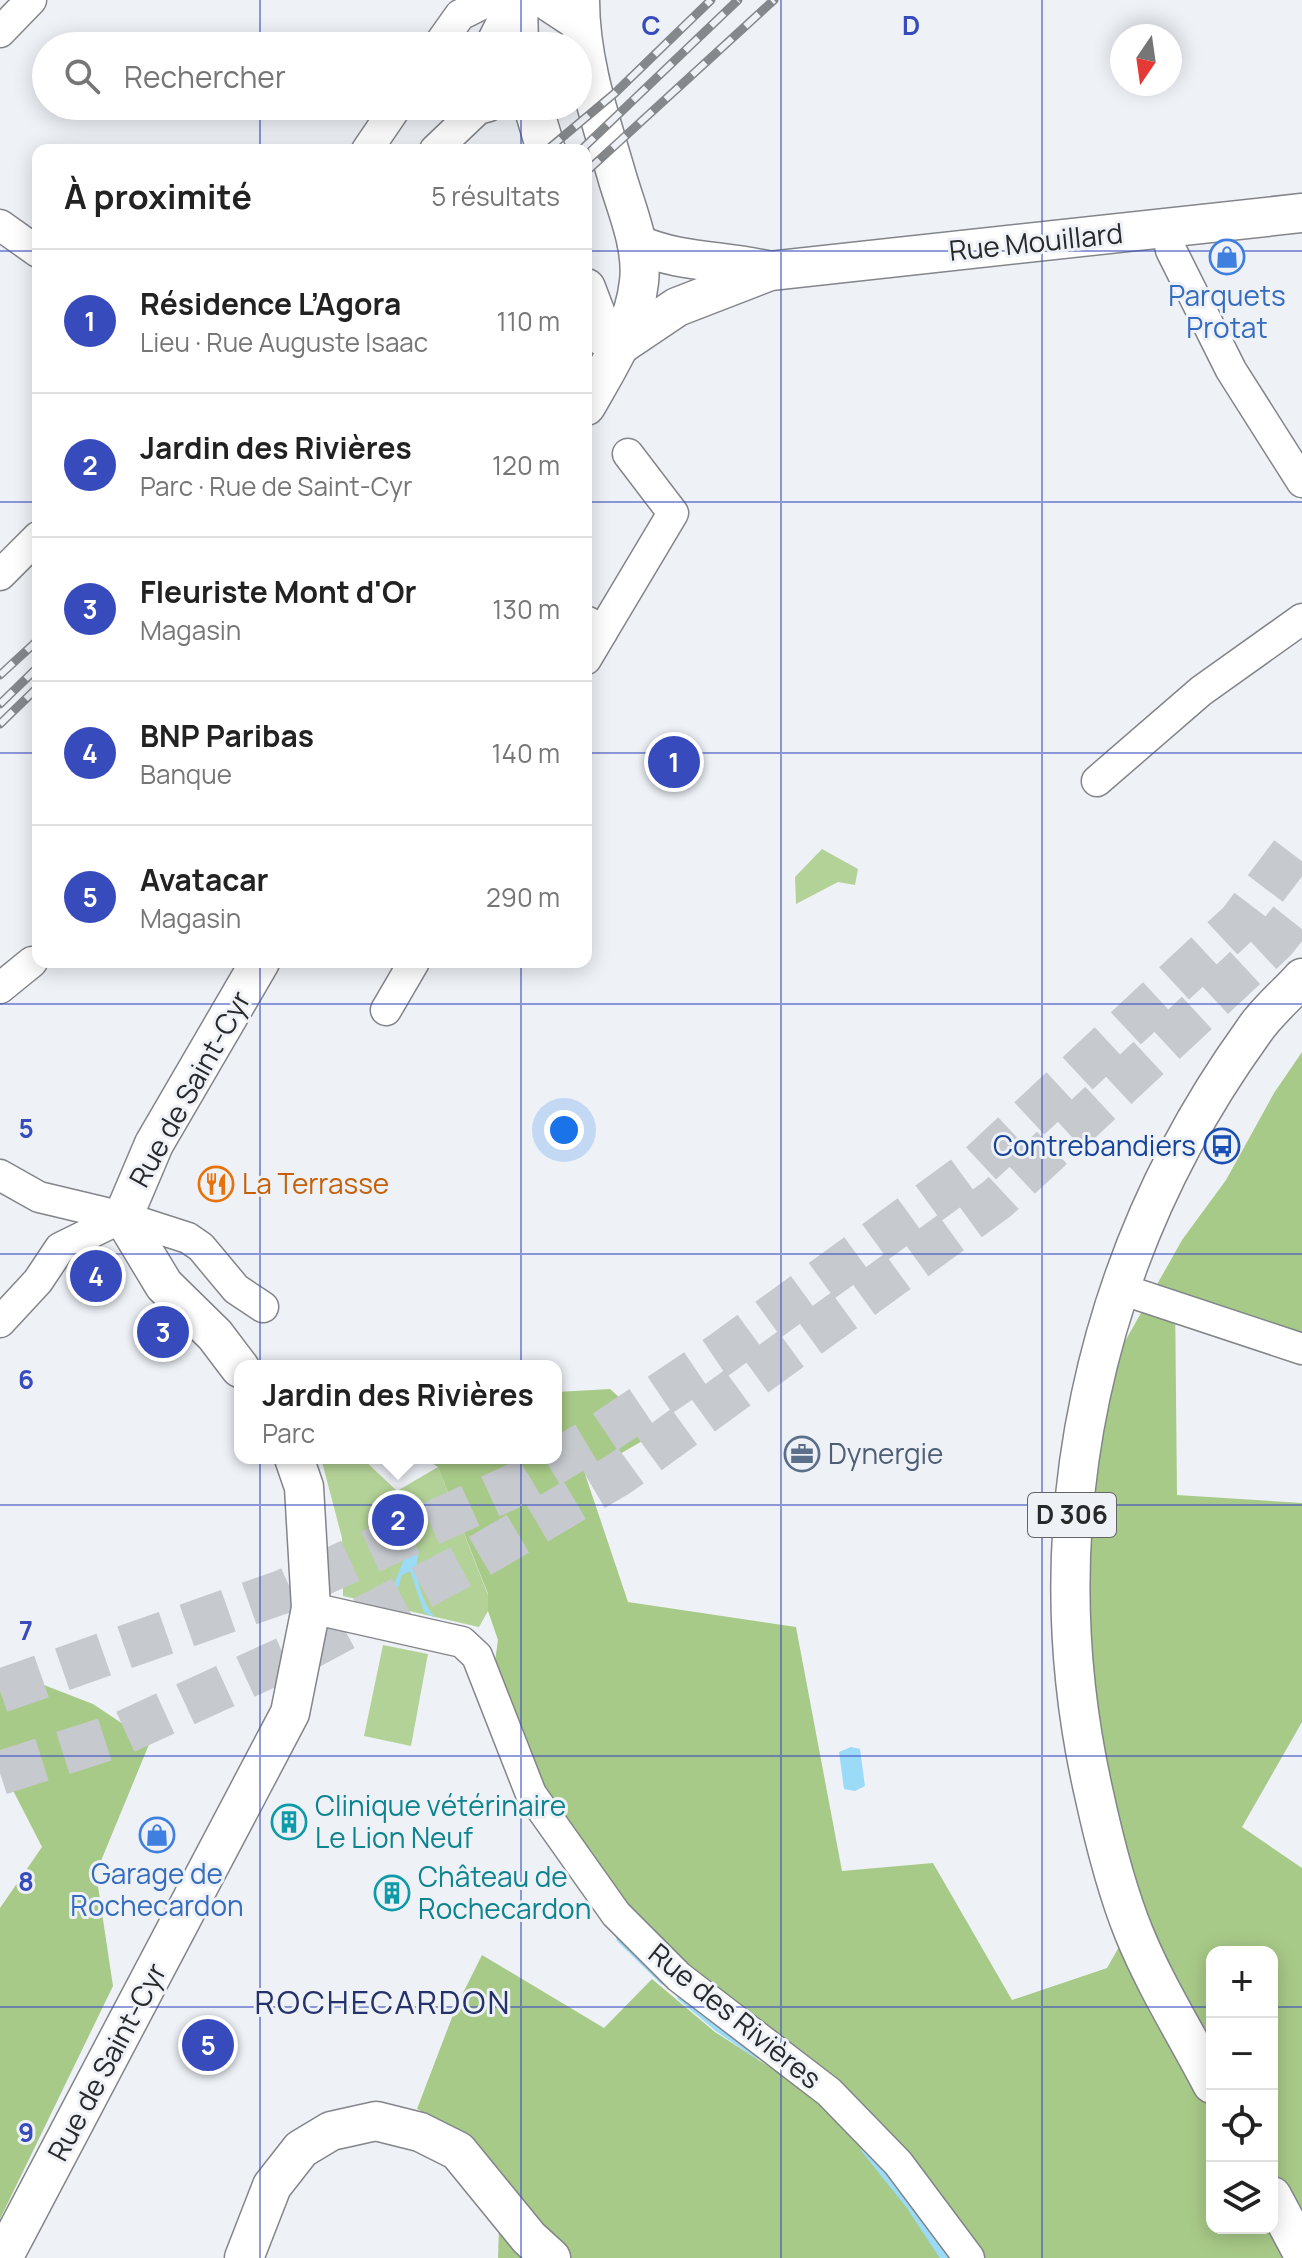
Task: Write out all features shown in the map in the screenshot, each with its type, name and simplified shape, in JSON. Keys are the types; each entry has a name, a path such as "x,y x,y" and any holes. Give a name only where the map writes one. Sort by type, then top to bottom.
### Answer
{"main road":[{"path":"515,0 518,32"},
{"path":"592,94 637,244 639,281 622,344 592,396"},
{"path":"532,120 543,144"},
{"name":"Rue Mouillard","path":"622,344 677,307 770,271 1302,213"},
{"name":"Rue Mouillard","path":"637,244 671,258 731,262 770,271"},
{"path":"592,304 605,338 622,344"},
{"name":"Rue de Saint-Cyr","path":"234,1360 215,1335 164,1285 123,1217 154,1144 257,968"},
{"name":"D 306","path":"1206,2072 1133,1931 1102,1832 1073,1677 1069,1591 1072,1500 1099,1351 1118,1288 1149,1208 1192,1128 1254,1030 1302,978"},
{"name":"Rue de Saint-Cyr","path":"3,2258 290,1713 311,1608 304,1487 296,1464"},
{"path":"244,2258 272,2186 301,2149 331,2131 376,2121 420,2132 458,2151 529,2238 551,2258"},
{"path":"1278,2207 1302,2252"}],"street":[{"path":"0,32 31,0"},
{"path":"446,32 460,7 490,0"},
{"path":"498,32 515,0"},
{"path":"539,0 580,13"},
{"path":"371,144 387,120"},
{"path":"438,144 450,120"},
{"path":"441,144 466,120"},
{"path":"0,225 32,248"},
{"path":"1166,227 1171,250 1231,370 1302,482"},
{"path":"594,626 673,513 628,454"},
{"path":"0,575 32,543"},
{"path":"1097,781 1201,691 1302,619"},
{"path":"0,988 32,962"},
{"path":"386,1010 410,968"},
{"path":"0,1175 39,1197 123,1217 188,1238 201,1247 236,1289 263,1307"},
{"path":"0,1322 38,1281 60,1248 123,1217"},
{"path":"1118,1288 1302,1349"},
{"name":"Rue des Rivières","path":"311,1608 462,1642 477,1656 531,1794 616,1914 679,1977 829,2092 898,2163 969,2258"}],"green space":[{"path":"822,849 858,869 855,885 838,882 796,904 795,877"},
{"path":"1302,1052 1302,1338 1175,1293 1177,1495 1302,1503 1302,1722 1242,1827 1302,1868 1302,2258 981,2258 732,2001 623,1907 559,1819 493,1675 498,1640 488,1611 488,1594 438,1467 433,1464 562,1464 562,1392 610,1389 658,1432 585,1474 628,1602 796,1627 842,1871 933,1863 1012,2000 1107,1968 1136,1917 1106,1826 1079,1603 1110,1368 1182,1240 1226,1180 1274,1093"},
{"path":"323,1464 368,1464 397,1491 438,1467 488,1595 488,1611 479,1627 343,1596 342,1538"},
{"path":"383,1645 428,1654 411,1746 364,1736"},
{"path":"0,1668 93,1704 150,1742 96,1873 113,1986 0,2219 0,1908 42,1847 0,1765"},
{"path":"482,1955 604,2028 652,1979 715,2032 819,2099 888,2174 950,2258 498,2258 499,2226 521,2204 471,2136 417,2109 456,2007"}],"water":[{"path":"414,1547 419,1551 417,1568 420,1586 435,1618 424,1612 410,1571 402,1575 391,1609 385,1608 408,1548"},
{"path":"851,1747 860,1749 865,1786 855,1791 844,1789 839,1752"}],"waterway":[{"path":"620,1939 663,1981"},
{"path":"681,1997 757,2055"},
{"path":"865,2150 909,2205 944,2258"}],"tunnel":[{"path":"562,1458 721,1354 974,1170 1240,922 1302,840"},
{"path":"0,1773 116,1736 306,1649 473,1560 619,1474 997,1199 1274,941 1302,906"},
{"path":"0,1691 282,1592 520,1483 552,1464"}],"railway":[{"path":"592,112 711,0"},
{"path":"587,144 738,0"},
{"path":"592,167 774,0"},
{"path":"554,144 583,120"},
{"path":"0,675 32,646"},
{"path":"0,704 32,673"},
{"path":"0,724 32,693"}],"place":[{"name":"Parquets Protat","path":"1227,257"},
{"name":"Résidence L’Agora","path":"674,762"},
{"name":"Contrebandiers","path":"1222,1146"},
{"name":"La Terrasse","path":"216,1184"},
{"name":"BNP Paribas","path":"96,1276"},
{"name":"Fleuriste Mont d'Or","path":"163,1332"},
{"name":"Dynergie","path":"802,1454"},
{"name":"Jardin des Rivières","path":"398,1520"},
{"name":"Clinique vétérinaire Le Lion Neuf","path":"289,1822"},
{"name":"Garage de Rochecardon","path":"157,1835"},
{"name":"Château de Rochecardon","path":"392,1893"},
{"name":"Avatacar","path":"208,2045"}],"district":[{"name":"ROCHECARDON","path":"383,2003"}]}
